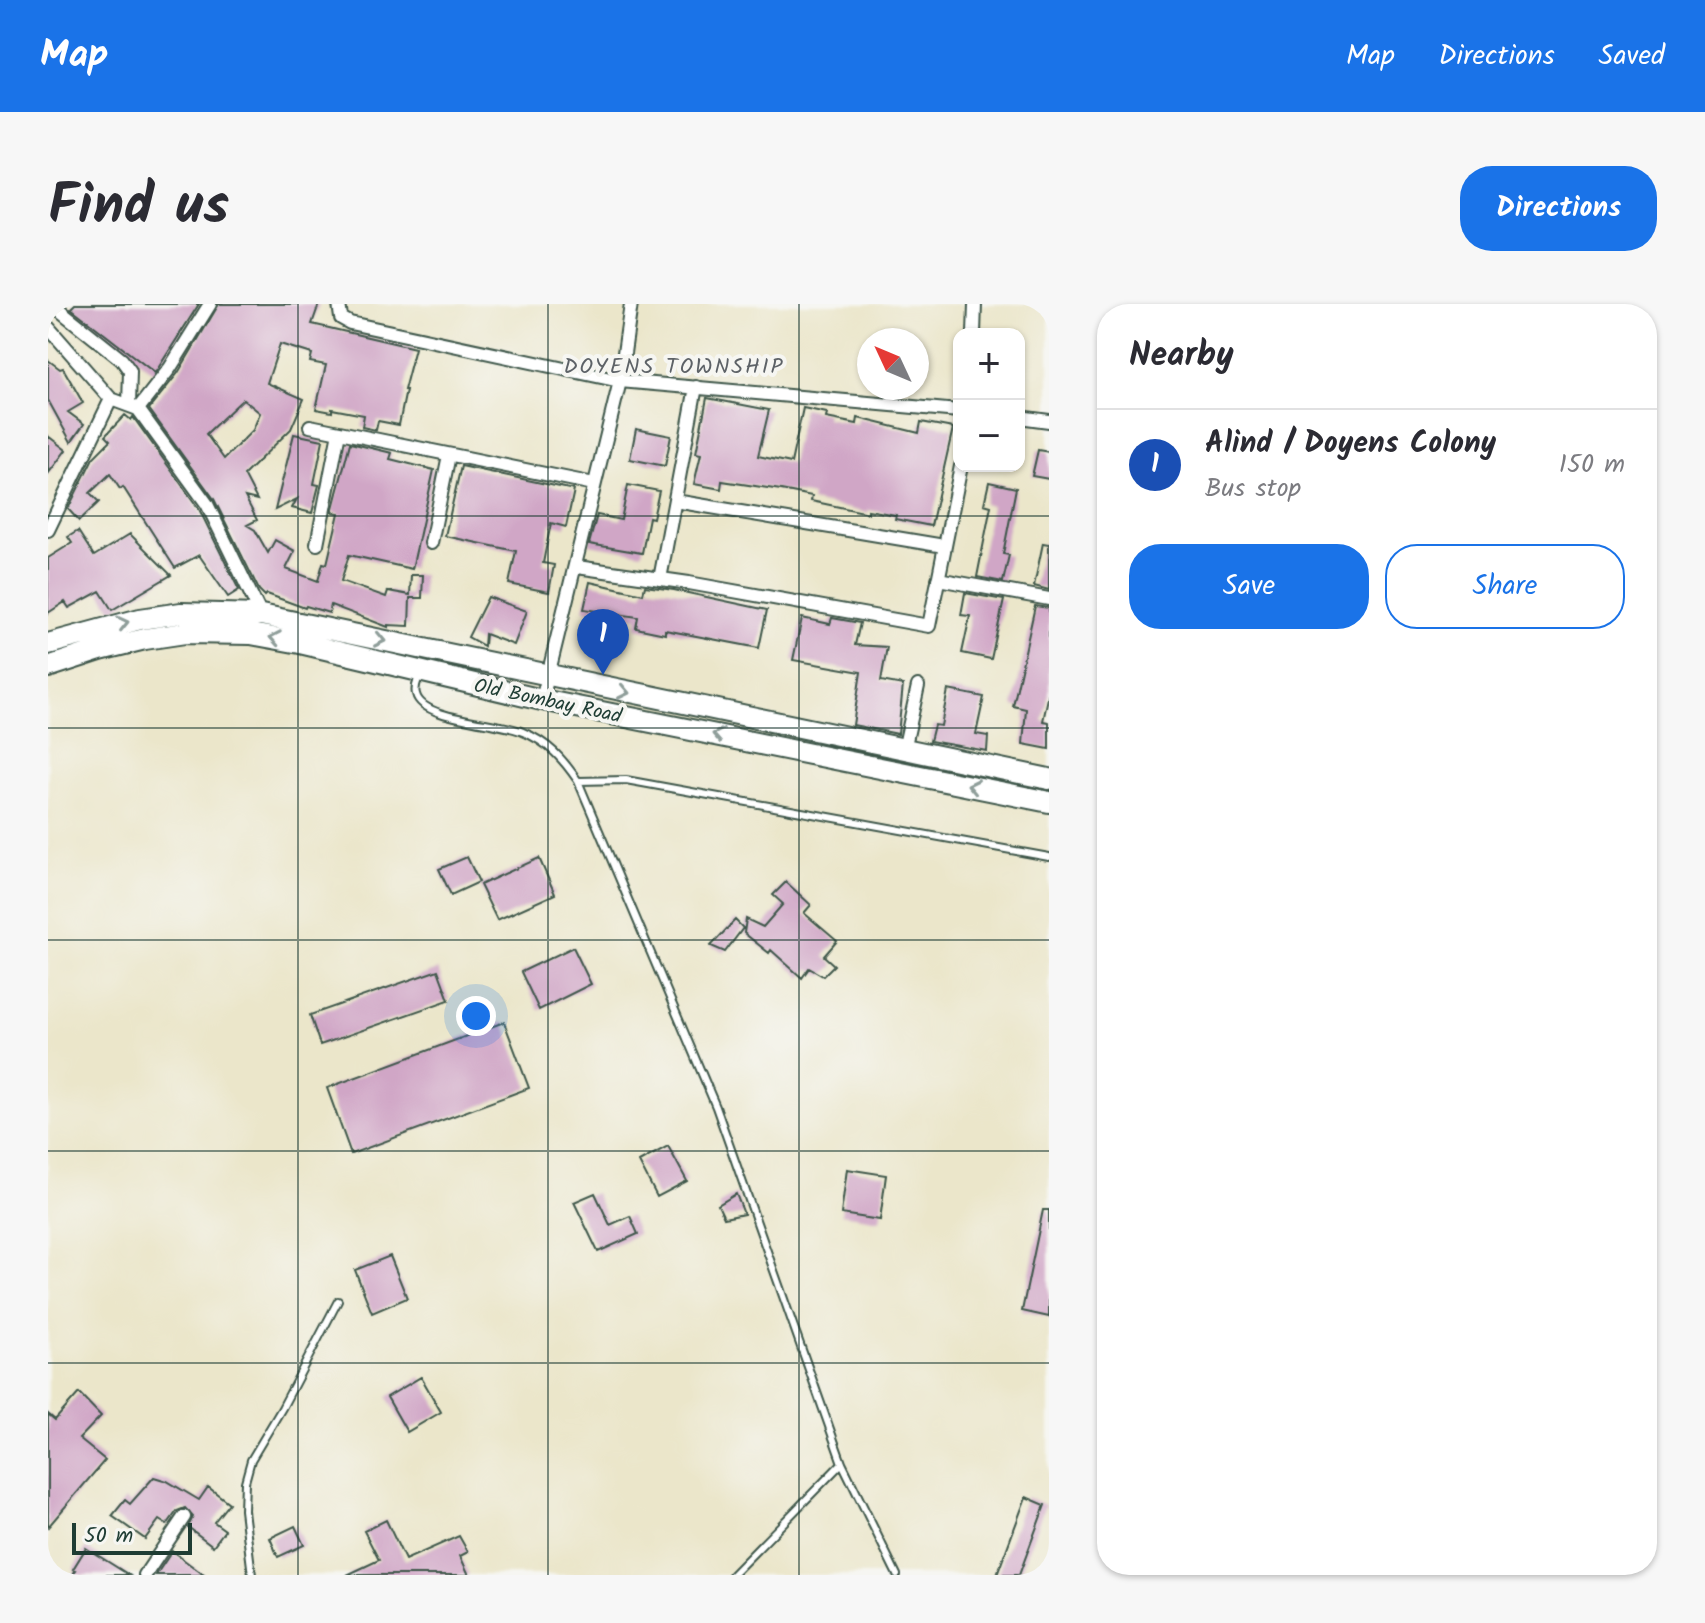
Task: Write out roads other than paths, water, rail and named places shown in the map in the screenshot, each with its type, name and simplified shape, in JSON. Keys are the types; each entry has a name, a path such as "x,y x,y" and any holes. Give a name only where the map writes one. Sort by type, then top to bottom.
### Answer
{"main road":[{"name":"Old Bombay Road","path":"48,644 94,630 181,613 261,615 1049,779"},
{"name":"Old Bombay Road","path":"48,667 145,639 185,633 251,634 542,700 1049,802"}],"street":[{"path":"52,304 122,360 130,371 134,407 207,504 261,615"},
{"path":"134,407 170,368 210,304"},
{"path":"339,304 341,318 350,323 620,381 953,410"},
{"path":"542,700 577,567 620,381 631,304"},
{"path":"974,328 975,304"},
{"path":"48,327 111,399 134,407"},
{"path":"660,579 696,387"},
{"path":"48,530 111,399"},
{"path":"1025,418 1049,421"},
{"path":"310,426 594,484"},
{"path":"317,544 339,432"},
{"path":"431,543 449,455"},
{"path":"577,567 929,626 960,472"},
{"path":"675,501 944,546"},
{"path":"938,579 1049,599"},
{"path":"904,750 918,686"},
{"path":"145,1575 184,1517"}],"lane":[{"path":"420,672 414,690 417,699 429,710 528,734 560,757 578,781 716,1107 842,1463 897,1575"},
{"path":"578,781 626,780 1049,857"},
{"path":"252,1575 244,1510 245,1482 251,1460 338,1301"},
{"path":"732,1575 842,1463"}],"place":[{"name":"Alind / Doyens Colony","path":"603,675"}],"district":[{"name":"DOYENS TOWNSHIP","path":"674,365"}]}
